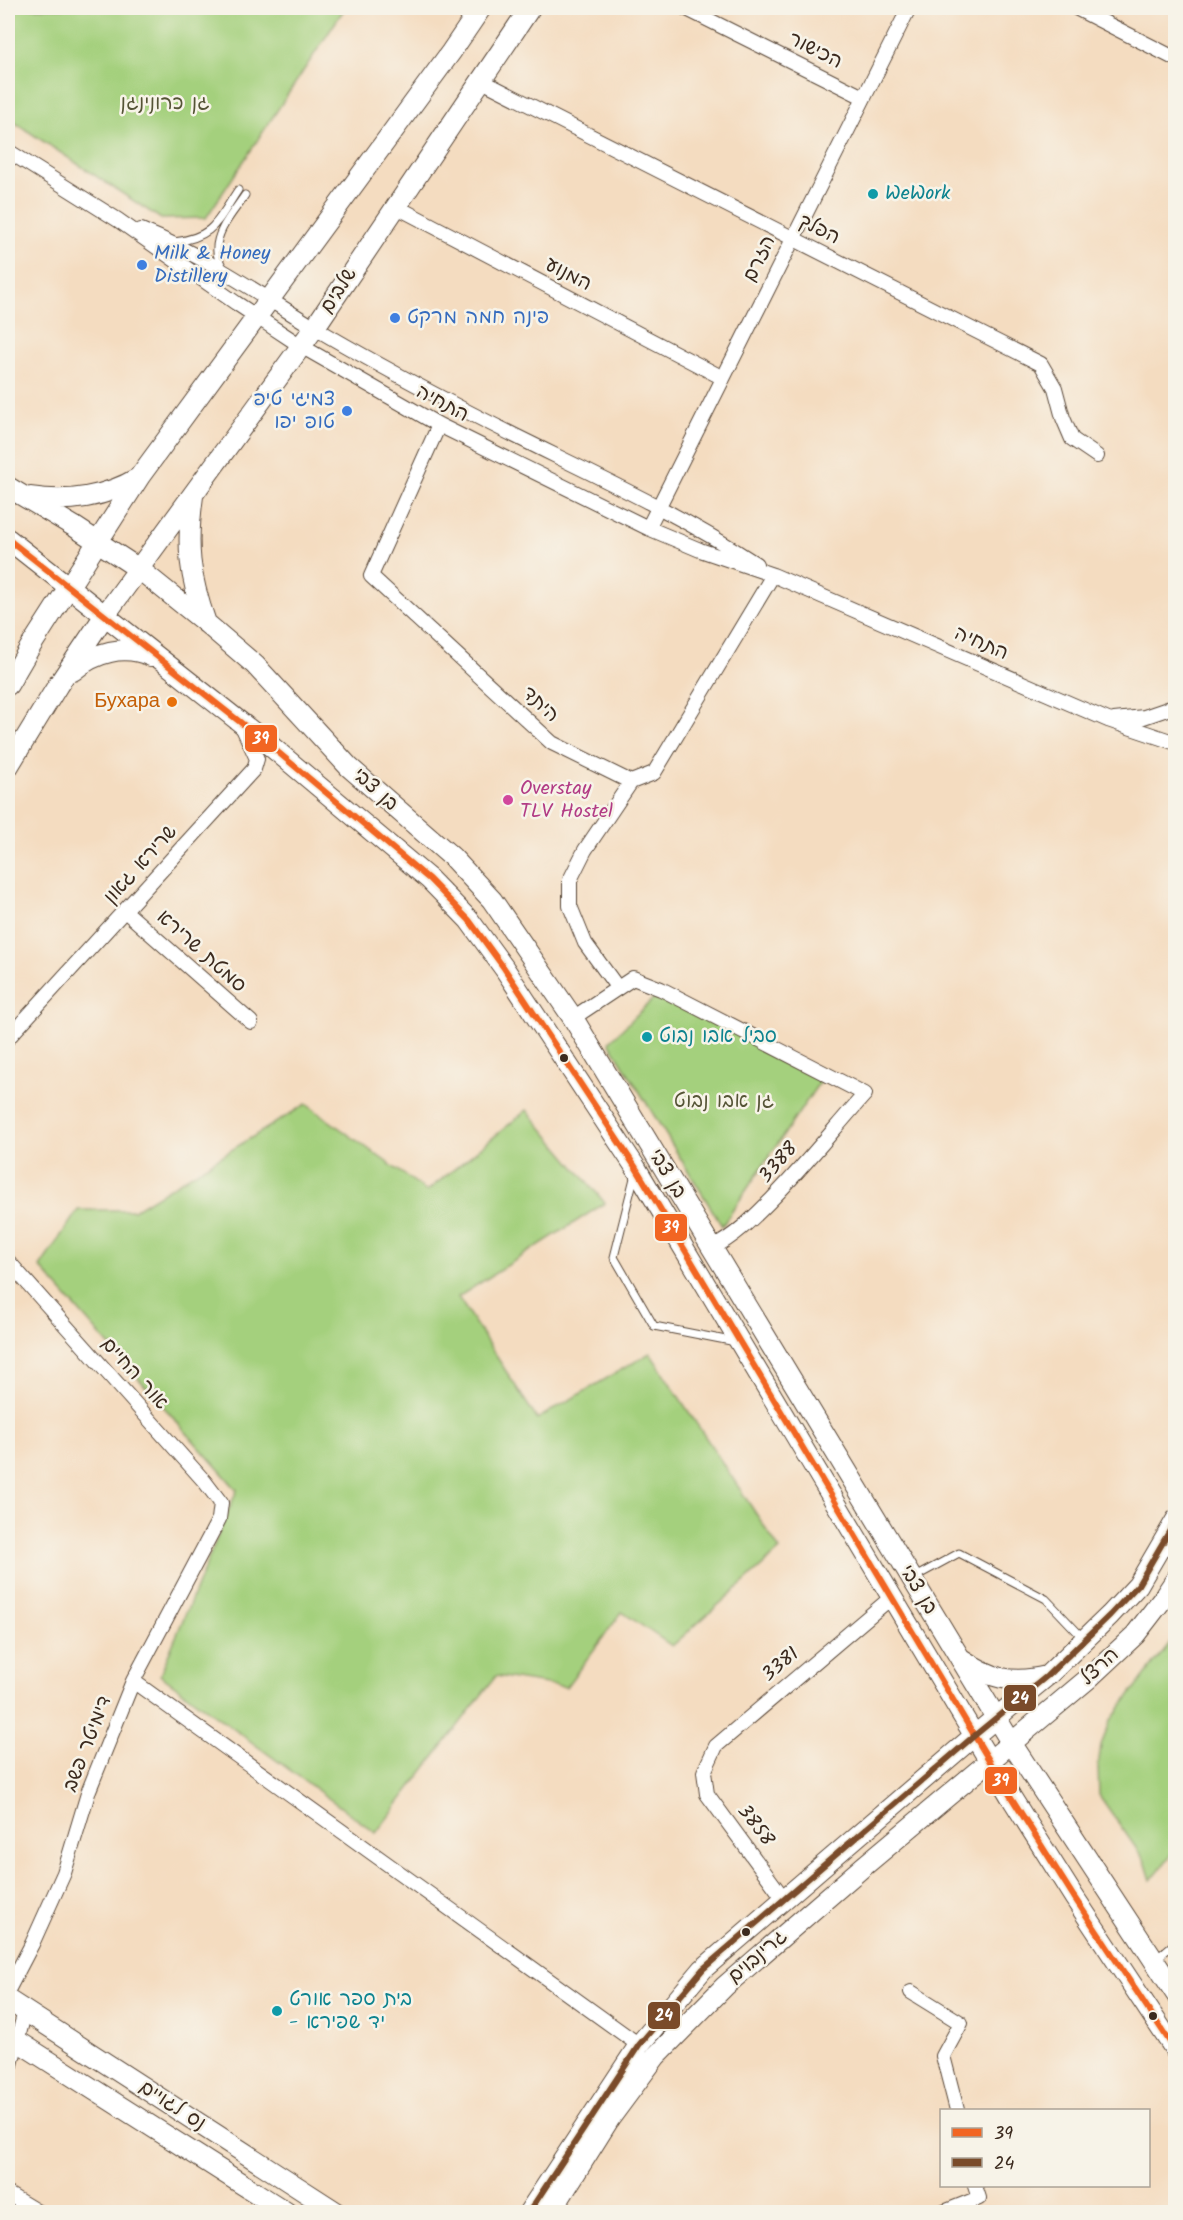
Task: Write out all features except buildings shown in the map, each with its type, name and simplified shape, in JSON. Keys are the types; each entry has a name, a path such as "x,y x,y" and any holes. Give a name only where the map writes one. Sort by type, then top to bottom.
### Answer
{"main road":[{"path":"8,685 140,476 481,8"},
{"name":"שלבים","path":"58,685 105,615 315,327 530,8"},
{"path":"15,491 45,500 83,498 122,487 140,476"},
{"name":"בן צבי","path":"15,491 139,569 206,622 255,665 349,767 452,858 492,900 573,1018 996,1719 1176,1994"},
{"path":"194,493 190,522 190,566 195,591 206,622"},
{"name":"בן צבי","path":"8,541 239,722 429,879 469,920 504,968 636,1168 893,1596 974,1736 1074,1897 1176,2052"},
{"path":"8,767 58,685 79,666 103,653 131,650 158,659"},
{"name":"הרצל","path":"996,1719 1047,1676 1138,1585 1176,1520"},
{"name":"הרצל","path":"1012,1744 1135,1635 1176,1579"},
{"path":"957,1656 974,1667 1003,1680 1032,1680 1047,1676"},
{"name":"גרינבוים","path":"529,2212 639,2045 703,1969 996,1719"},
{"name":"גרינבוים","path":"551,2212 610,2118 656,2056 725,1986 864,1866 1012,1744"},
{"name":"נס לגויים","path":"8,2000 336,2212"},
{"name":"נס לגויים","path":"12,2038 286,2212"}],"street":[{"name":"הכישור","path":"685,8 863,97"},
{"name":"הזרם","path":"648,528 909,8"},
{"path":"1076,8 1176,59"},
{"name":"הפלך","path":"480,81 1041,364 1055,388 1063,418 1072,439 1096,456"},
{"name":"התחיה","path":"8,151 118,220 301,346 439,425 648,528 700,550 773,575 1108,720 1175,739"},
{"name":"המנוע","path":"395,206 723,378"},
{"name":"התחיה","path":"118,220 172,242 315,327 450,403 714,536 773,575"},
{"name":"היתד","path":"439,425 371,576 552,743 631,782"},
{"path":"573,1018 617,987 585,943 570,906 570,880 585,850 631,782 654,773 773,575"},
{"path":"1108,720 1144,717 1176,706"},
{"name":"שרירא גאון","path":"8,1038 254,769 257,759 239,722"},
{"name":"סמטת שרירא","path":"125,911 250,1022"},
{"name":"3388","path":"617,987 633,978 661,989 865,1094 794,1177 728,1240 712,1248"},
{"name":"אור החיים","path":"8,1260 14,1270 205,1482 221,1503 219,1519"},
{"name":"דימיטר פשב","path":"8,1990 64,1873 89,1790 133,1681 219,1519"},
{"name":"3381","path":"704,1772 716,1746 893,1596"},
{"path":"133,1681 639,2045"},
{"name":"3858","path":"704,1772 707,1794 784,1899"},
{"path":"911,1992 962,2023 943,2056 957,2109"},
{"path":"8,2076 12,2038 25,2011"},
{"path":"944,2212 979,2198 975,2187"},
{"path":"8,2194 38,2212"}],"lane":[{"path":"172,242 193,240 205,234 217,222 238,190"},
{"path":"225,272 216,253 218,240 223,227 245,195"},
{"path":"636,1168 614,1257 654,1326 740,1343"},
{"path":"912,1579 959,1552 1046,1599 1084,1640"},
{"path":"1154,1961 1176,1942"}],"green space":[{"name":"גן כרונינגן","path":"8,8 345,8 206,218 161,219 8,118"},
{"name":"גן אבו נבוט","path":"658,994 823,1077 722,1226 609,1042"},
{"path":"306,1104 427,1191 527,1110 605,1203 458,1297 537,1419 650,1353 780,1550 672,1646 622,1612 566,1687 496,1676 376,1833 160,1675 237,1490 40,1267 78,1210 134,1210"},
{"path":"1175,1636 1175,1850 1151,1880 1145,1861 1099,1795 1098,1767 1101,1745 1111,1720"}],"transit line":[{"name":"39","path":"8,539 273,748 429,879 469,920 504,968 636,1168 1011,1797 1176,2051"},
{"name":"24","path":"529,2212 639,2045 703,1969 1047,1676 1138,1585 1176,1520"}],"place":[{"name":"WeWork","path":"873,194"},
{"name":"Milk & Honey Distillery","path":"142,265"},
{"name":"פינה חמה מרקט","path":"395,318"},
{"name":"צמיגי טיפ טופ יפו","path":"347,411"},
{"name":"Бухара","path":"172,702"},
{"name":"Overstay TLV Hostel","path":"508,800"},
{"name":"סביל אבו נבוט","path":"647,1037"},
{"name":"בית ספר אורט - יד שפירא","path":"277,2011"}]}
